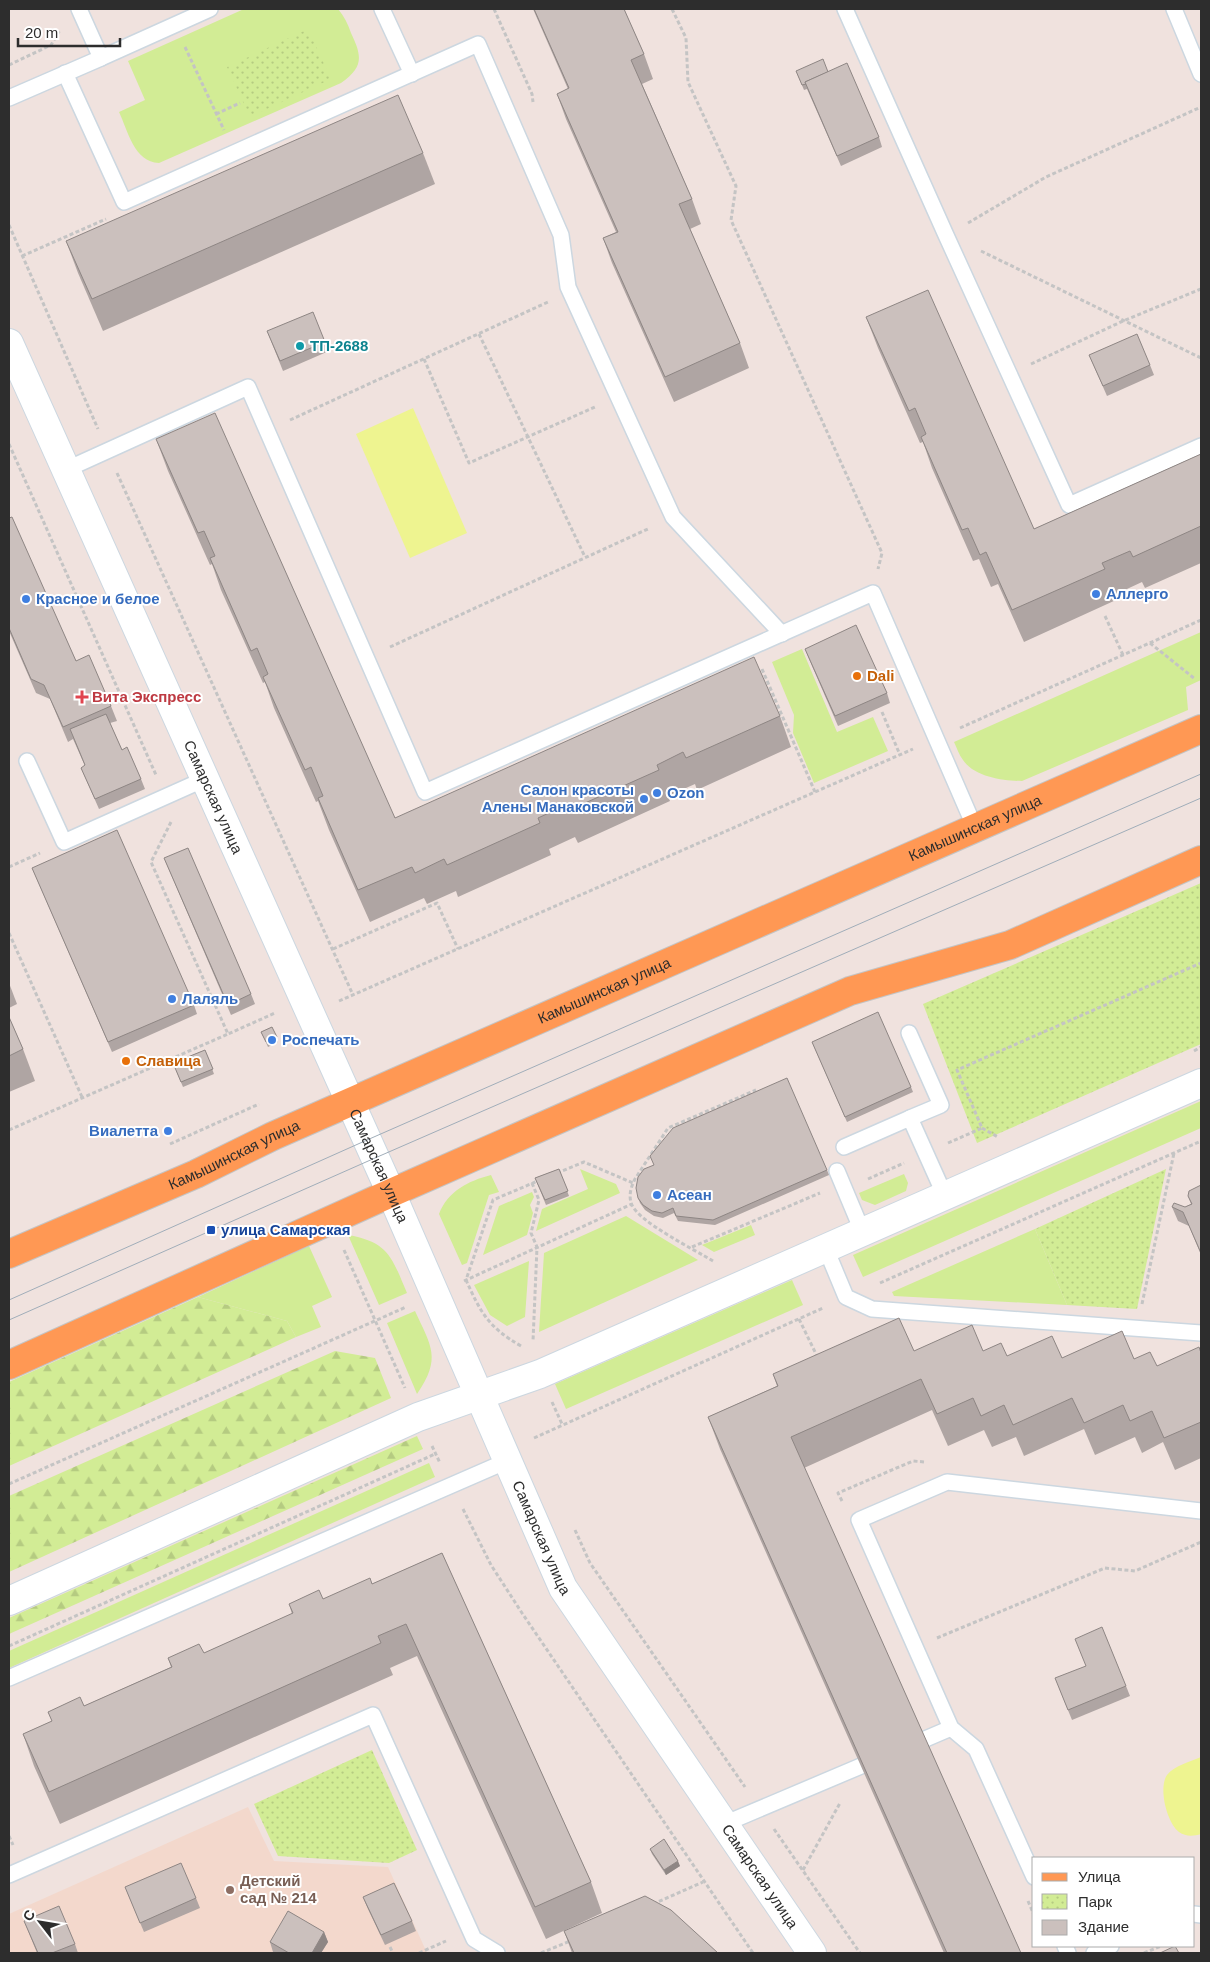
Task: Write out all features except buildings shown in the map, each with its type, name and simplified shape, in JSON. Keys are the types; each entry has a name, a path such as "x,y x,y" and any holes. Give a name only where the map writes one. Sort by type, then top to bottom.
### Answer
{"main road":[{"name":"Камышинская улица","path":"9,1254 196,1174 273,1136 1201,729"},
{"path":"9,1365 391,1193 850,992 1010,945 1201,860"}],"street":[{"name":"Самарская улица","path":"10,347 391,1193 563,1588 812,1953"},
{"path":"9,1601 418,1417 540,1374 1201,1083"}],"lane":[{"path":"79,9 100,58"},
{"path":"9,98 210,9"},
{"path":"382,9 412,74"},
{"path":"845,9 1070,506 1201,446"},
{"path":"1174,9 1201,74"},
{"path":"65,73 124,202 478,44 561,235 568,287 673,517 782,634"},
{"path":"66,470 248,387 425,792 753,648 873,593 975,828"},
{"path":"27,761 64,842 206,779"},
{"path":"844,1147 941,1105 910,1033"},
{"path":"910,1118 945,1196"},
{"path":"841,1181 863,1233"},
{"path":"826,1249 846,1297 872,1310 1201,1333"},
{"path":"9,1678 508,1461"},
{"path":"1032,1873 976,1748 951,1728 859,1520 947,1482 1201,1511"},
{"path":"9,1875 373,1715 474,1939 497,1953"},
{"path":"923,1740 951,1728"},
{"path":"724,1824 861,1766"},
{"path":"1094,1953 1109,1947"}],"path":[{"path":"672,9 686,38 688,82 736,186 731,220 882,553 873,593"},
{"path":"9,65 51,45 62,28"},
{"path":"183,44 234,152"},
{"path":"216,114 240,103"},
{"path":"945,233 978,218 1046,176 1201,107"},
{"path":"9,225 108,451 353,995"},
{"path":"945,233 1201,358"},
{"path":"1010,373 1123,321 1201,289"},
{"path":"267,430 571,292"},
{"path":"479,334 585,558"},
{"path":"424,359 469,463 618,396"},
{"path":"9,444 174,816 151,862 228,1034"},
{"path":"366,657 673,517"},
{"path":"1105,616 1123,655"},
{"path":"334,1003 937,739 1201,620"},
{"path":"1150,643 1195,680"},
{"path":"753,648 815,792"},
{"path":"882,712 900,755"},
{"path":"9,867 64,842"},
{"path":"332,949 437,903 458,949"},
{"path":"9,934 82,1097"},
{"path":"692,1248 841,1181 926,1153 982,1128 956,1070 1201,963"},
{"path":"9,1130 278,1012"},
{"path":"713,1261 643,1219 632,1204 630,1196 633,1183 668,1128 756,1090"},
{"path":"170,1144 259,1104"},
{"path":"1140,1312 1174,1153"},
{"path":"550,1176 584,1162 633,1183"},
{"path":"520,1346 500,1333 488,1322 466,1280 493,1200 541,1180"},
{"path":"532,1183 540,1200 531,1233 537,1247 533,1341"},
{"path":"9,1484 632,1204"},
{"path":"343,1249 435,1454 491,1565 703,1882 753,1953"},
{"path":"533,1437 537,1446"},
{"path":"9,1646 435,1454"},
{"path":"574,1527 590,1564 860,1953"},
{"path":"915,1647 1104,1568 1134,1571 1201,1542"},
{"path":"803,1870 861,1766"},
{"path":"9,1836 15,1850"},
{"path":"649,1906 703,1882"},
{"path":"419,1953 470,1931"},
{"path":"541,1953 577,1937"},
{"path":"390,1946 393,1953"},
{"path":"1144,1953 1159,1947"}],"shaded area":[{"name":"Детский сад № 214","path":"248,1807 274,1861 388,1867 427,1953 9,1953 9,1914"}],"green space":[{"path":"244,9 338,9 347,23 359,55 359,61 354,72 341,83 159,163 143,157 133,144 119,112 145,100 128,61"},
{"path":"308,29 331,79 250,117 227,67"},
{"path":"413,408 467,533 410,558 356,434"},
{"path":"1201,632 1201,680 1186,687 1188,710 1022,781 998,779 982,774 968,766 959,754 954,742"},
{"path":"802,649 837,732 873,717 888,751 814,783 793,733 794,715 772,662"},
{"path":"1201,883 1201,1044 977,1143 923,1004"},
{"path":"1201,1101 1201,1128 863,1277 853,1255"},
{"path":"580,1169 616,1184 620,1193 536,1231 542,1209 588,1189"},
{"path":"1166,1169 1137,1309 1067,1305 1035,1229"},
{"path":"904,1174 908,1183 906,1191 875,1205 862,1200 859,1193"},
{"path":"491,1175 499,1192 489,1195 467,1263 462,1265 439,1214 453,1193 474,1180"},
{"path":"532,1192 534,1197 530,1205 533,1213 527,1235 483,1255 499,1206"},
{"path":"626,1216 698,1260 539,1332 544,1253"},
{"path":"751,1225 755,1235 714,1252 702,1245"},
{"path":"1035,1229 1067,1305 894,1296 892,1292"},
{"path":"348,1235 362,1238 381,1247 393,1261 407,1293 379,1305"},
{"path":"309,1246 332,1297 312,1306 321,1327 296,1337 287,1321 198,1297"},
{"path":"529,1261 525,1317 507,1326 490,1315 474,1285"},
{"path":"792,1280 803,1305 566,1409 555,1384"},
{"path":"198,1297 287,1321 296,1337 9,1466 9,1382"},
{"path":"415,1311 426,1334 432,1361 425,1382 417,1394 387,1323"},
{"path":"335,1351 375,1358 391,1398 9,1572 9,1496"},
{"path":"417,1436 423,1449 9,1634 9,1618"},
{"path":"429,1463 435,1477 9,1668 9,1651"},
{"path":"372,1750 417,1850 389,1863 278,1856 254,1804"},
{"path":"1201,1757 1201,1834 1193,1836 1182,1834 1175,1828 1165,1805 1163,1788 1164,1781 1170,1772 1183,1764"}],"tram line":[{"path":"9,1300 367,1140 1201,774"},
{"path":"9,1320 375,1158 1201,798"}],"place":[{"name":"ТП-2688","path":"300,346"},
{"name":"Аллерго","path":"1096,594"},
{"name":"Красное и белое","path":"26,599"},
{"name":"Dali","path":"857,676"},
{"name":"Вита Экспресс","path":"82,697"},
{"name":"Ozon","path":"657,793"},
{"name":"Салон красоты Алены Манаковской","path":"644,799"},
{"name":"Лаляль","path":"172,999"},
{"name":"Роспечать","path":"272,1040"},
{"name":"Славица","path":"126,1061"},
{"name":"Виалетта","path":"168,1131"},
{"name":"Асеан","path":"657,1195"},
{"name":"улица Самарская","path":"211,1230"},
{"name":"Детский сад № 214","path":"230,1890"}]}
